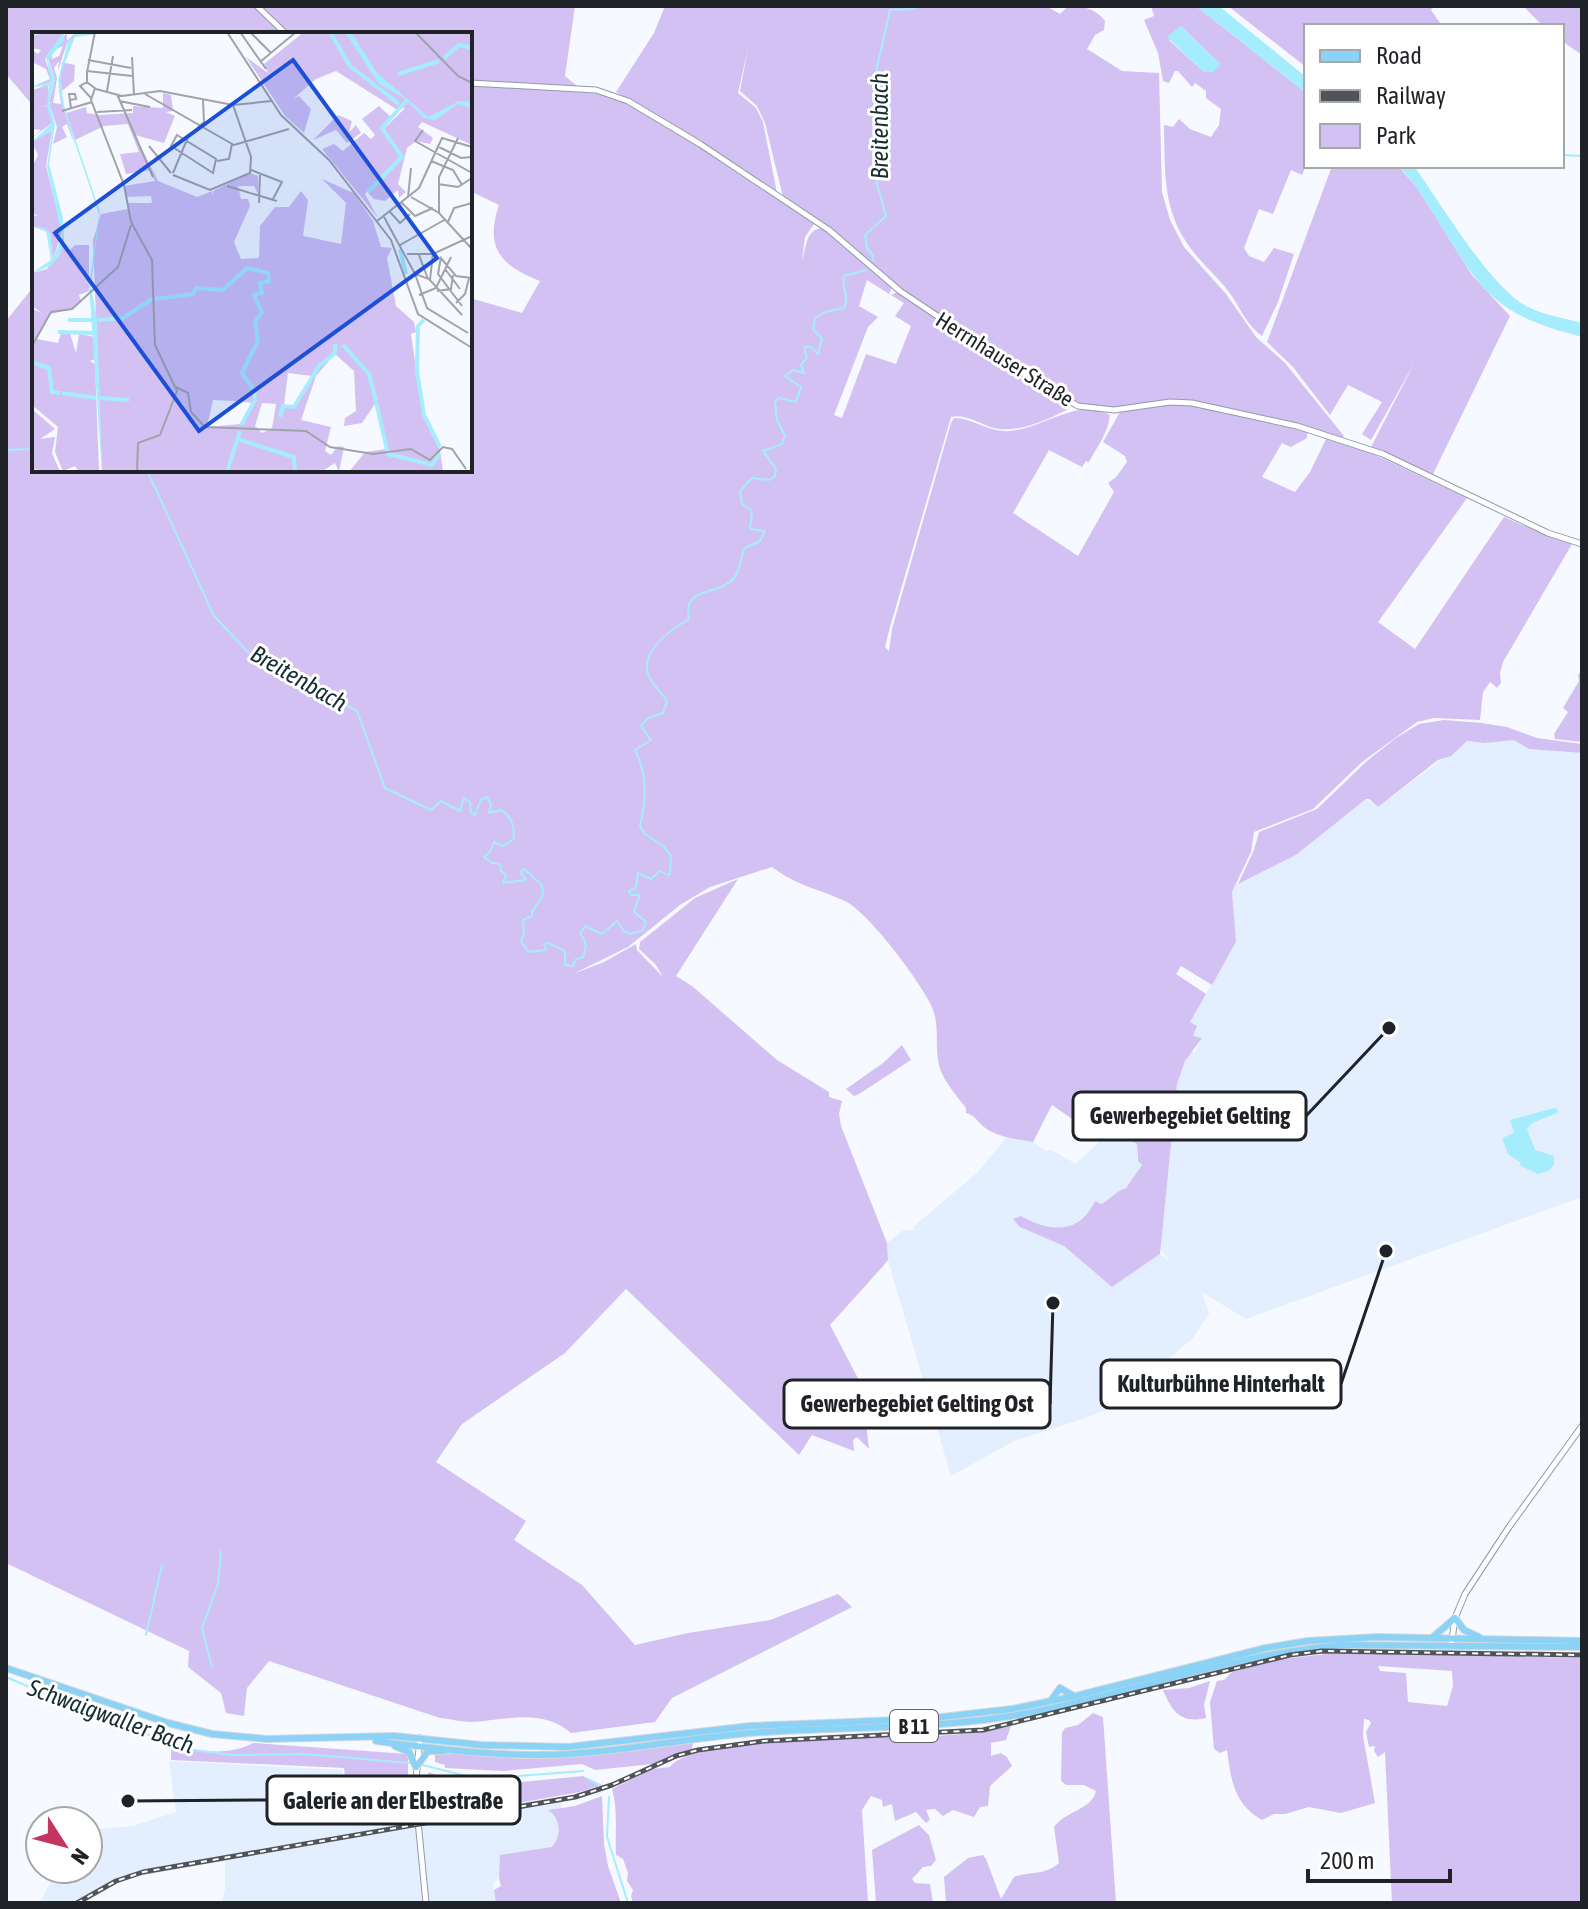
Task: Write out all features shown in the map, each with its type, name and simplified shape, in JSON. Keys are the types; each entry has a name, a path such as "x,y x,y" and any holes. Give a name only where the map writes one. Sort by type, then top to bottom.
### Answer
{"main road":[{"path":"1432,1637 1455,1618 1464,1630 1482,1639"},
{"name":"B 11","path":"6,1668 168,1723 212,1734 267,1739 360,1739 568,1747 750,1726 924,1719 1049,1702 1286,1644 1344,1638 1432,1637 1582,1641"},
{"name":"B 11","path":"360,1739 419,1742 513,1754 567,1754 750,1733 956,1723 1011,1716 1288,1650 1343,1645 1582,1647"},
{"path":"1049,1702 1060,1688 1076,1696"},
{"path":"385,1742 409,1752 416,1767 428,1751 458,1749"}],"street":[{"path":"257,6 284,32"},
{"name":"Herrnhauser Straße","path":"472,83 596,90 628,101 700,144 829,230 914,301 1039,384 1078,406 1114,410 1170,402 1192,403 1297,426 1383,454 1548,533 1582,544"},
{"path":"1451,1647 1455,1618 1465,1594 1582,1426"},
{"path":"419,1742 415,1790 426,1903"}],"shaded area":[{"path":"1514,740 1529,749 1582,753 1582,1197 1246,1319 1202,1292 1209,1314 1193,1338 1130,1391 1118,1405 1014,1441 951,1476 888,1260 887,1243 904,1230 914,1230 913,1227 977,1173 1007,1137 1033,1142 1076,1164 1115,1127 1137,1144 1137,1159 1142,1165 1126,1188 1110,1200 1100,1204 1095,1201 1092,1209 1076,1223 1062,1228 1045,1228 1021,1216 1021,1227 1064,1246 1112,1287 1160,1254 1170,1262 1160,1248 1177,1084 1185,1061 1192,1051 1194,1053 1202,1038 1193,1036 1196,1026 1190,1022 1191,1019 1235,945 1232,892 1236,885 1296,855 1366,799 1378,807 1467,741"},
{"path":"169,1761 342,1770 344,1779 422,1787 423,1820 561,1796 564,1853 508,1862 493,1885 496,1903 222,1903 225,1861 135,1877 107,1888 84,1903 40,1903 49,1885 104,1885 104,1829 133,1826 176,1812"}],"green space":[{"path":"6,6 575,6 565,76 576,85 578,92 601,94 623,101 705,150 812,221 814,224 805,237 802,260 810,235 823,228 892,287 889,294 867,280 859,306 878,317 868,327 834,415 842,418 866,354 896,364 911,326 895,316 904,303 891,295 897,292 1070,405 1070,408 1043,421 1013,429 994,428 967,418 951,417 890,627 885,647 889,651 892,629 954,418 995,430 1009,431 1022,429 1072,412 1097,410 1110,415 1102,439 1089,462 1086,461 1082,467 1049,450 1013,513 1078,556 1114,492 1108,483 1127,462 1125,456 1103,442 1120,412 1164,405 1191,405 1307,432 1307,438 1291,447 1282,443 1262,477 1295,492 1310,472 1327,437 1369,452 1467,498 1378,622 1415,649 1504,517 1572,544 1503,662 1501,683 1497,688 1490,682 1483,692 1480,720 1434,718 1417,722 1362,762 1313,809 1254,832 1251,852 1232,892 1236,942 1212,985 1181,966 1176,974 1206,994 1190,1022 1197,1026 1193,1036 1202,1038 1185,1061 1177,1084 1160,1254 1112,1287 1064,1246 1020,1227 1013,1219 1021,1216 1052,1227 1072,1225 1081,1220 1095,1201 1101,1204 1126,1188 1142,1165 1138,1161 1137,1144 1116,1128 1108,1135 1082,1118 1075,1121 1052,1105 1033,1142 998,1134 966,1113 966,1108 939,1067 935,1019 925,994 880,933 845,901 800,883 772,867 710,887 680,905 628,947 573,974 604,962 636,944 637,950 663,977 656,965 639,949 640,942 695,898 738,879 676,976 692,986 777,1060 829,1092 829,1097 842,1101 839,1114 841,1126 887,1243 888,1260 830,1325 862,1386 869,1449 857,1437 853,1440 854,1451 812,1435 799,1455 626,1289 565,1353 462,1424 436,1462 526,1521 514,1540 582,1585 635,1645 770,1620 838,1594 852,1607 672,1698 655,1722 571,1733 560,1725 536,1718 472,1722 440,1718 269,1661 247,1688 244,1716 226,1713 221,1693 188,1667 189,1651 6,1563 6,321 32,288 32,472 472,472 472,299 522,313 540,281 506,262 495,244 495,220 499,205 472,192 472,32 32,32 32,105 6,74"},
{"path":"665,6 1046,6 1060,14 1068,6 1084,7 1097,13 1105,21 1104,30 1095,35 1087,49 1122,71 1159,73 1162,192 1170,220 1184,247 1226,294 1256,337 1285,363 1344,436 1194,402 1115,408 1079,404 1048,388 905,292 783,197 765,123 757,106 740,91 748,48 738,93 756,108 763,122 777,193 616,92 654,33"},
{"path":"1151,6 1196,6 1304,91 1305,168 1302,175 1291,170 1273,214 1259,209 1244,248 1249,256 1264,262 1274,248 1294,254 1278,302 1262,336 1192,250 1175,221 1167,190 1164,125 1173,127 1179,119 1190,129 1211,137 1219,125 1221,109 1206,98 1206,91 1195,83 1192,87 1178,71 1169,83 1163,81 1158,53 1144,20 1154,16","holes":["1181,26 1220,64 1204,72 1169,40"]},
{"path":"1228,6 1434,6 1431,10 1441,24 1304,24 1304,65"},
{"path":"1523,6 1582,6 1582,55 1564,42 1564,24 1541,24"},
{"path":"1331,168 1400,168 1416,186 1472,275 1510,316 1432,476 1371,447 1415,362 1371,440 1362,434 1382,402 1348,385 1330,415 1293,367 1267,342"},
{"path":"1582,669 1582,742 1555,739 1554,734 1568,712 1563,708 1579,681 1578,675"},
{"path":"1444,720 1507,727 1537,738 1582,744 1582,753 1529,749 1514,740 1467,741 1451,756 1438,760 1378,807 1366,799 1296,855 1238,884 1259,832 1317,809 1396,738 1419,724"},
{"path":"902,1045 911,1060 859,1094 854,1096 846,1089 883,1063"},
{"path":"1326,1654 1582,1658 1582,1903 1392,1903 1385,1752 1378,1757 1375,1746 1369,1747 1366,1732 1371,1723 1369,1720 1364,1719 1363,1736 1375,1803 1341,1813 1309,1807 1274,1814 1262,1820 1245,1807 1232,1781 1227,1750 1220,1753 1214,1749 1210,1702 1217,1681 1224,1680 1232,1672 1282,1659","holes":["1378,1666 1452,1671 1453,1686 1447,1706 1408,1702 1406,1673 1380,1671"]},
{"path":"1210,1681 1204,1705 1206,1718 1190,1719 1178,1714 1163,1690 1189,1688"},
{"path":"1093,1713 1103,1717 1116,1903 946,1903 944,1877 968,1858 983,1855 1001,1899 1014,1877 1042,1872 1059,1863 1054,1827 1084,1807 1096,1791 1084,1785 1066,1785 1061,1781 1062,1733 1065,1728 1078,1725"},
{"path":"1011,1726 1006,1740 991,1743 991,1756 1001,1753 1012,1766 990,1786 988,1806 980,1807 974,1817 953,1810 943,1816 935,1809 926,1810 930,1820 926,1823 916,1812 895,1821 892,1804 883,1807 882,1800 871,1796 862,1810 868,1903 633,1903 628,1873 623,1859 616,1855 616,1814 612,1789 652,1769 670,1767 686,1757 714,1749 751,1744 836,1738 943,1736"},
{"path":"693,1741 692,1750 653,1764 595,1770 582,1764 503,1771 445,1768 445,1765 435,1762 435,1754 444,1753 523,1759 603,1753"},
{"path":"253,1743 408,1754 408,1784 345,1778 344,1768 171,1760 171,1744 223,1751"},
{"path":"429,1772 457,1784 583,1776 599,1786 423,1820 422,1787 427,1785"},
{"path":"602,1796 604,1844 621,1903 496,1903 494,1890 501,1886 500,1855 552,1847 559,1827 548,1810 575,1806"},
{"path":"919,1825 929,1835 936,1860 931,1866 923,1867 912,1879 915,1883 930,1884 933,1903 876,1903 872,1850"}],"water":[{"path":"1196,6 1219,6 1304,75 1304,91"},
{"path":"1181,26 1220,64 1214,72 1204,72 1167,37"},
{"path":"1400,168 1415,168 1483,264 1514,297 1534,310 1582,323 1582,337 1530,320 1495,298 1467,267 1410,178"},
{"path":"1558,1109 1557,1113 1532,1123 1527,1129 1535,1150 1554,1156 1554,1165 1538,1174 1521,1166 1508,1154 1502,1138 1514,1133 1510,1120"}],"waterway":[{"name":"Breitenbach","path":"873,260 865,235 886,216 877,184 880,115 874,80 890,10 914,9 918,6"},
{"path":"1564,155 1582,156"},
{"name":"Breitenbach","path":"148,472 214,616 249,653 357,711 385,788 431,810 441,801 460,811 464,798 470,802 471,813 475,815 481,800 487,797 491,804 489,813 501,810 508,815 514,839 503,846 494,842 484,857 500,864 501,871 506,875 503,883 526,880 521,874 523,869 542,885 543,895 532,916 523,920 521,942 529,952 546,950 544,944 548,943 565,951 565,965 573,966 575,960 584,954 585,942 580,934 585,926 602,934 617,921 624,931 631,934 643,930 646,922 634,912 640,895 631,895 629,891 636,888 638,873 651,879 660,871 670,874 671,855 645,834 640,826 645,788 635,750 651,740 641,726 648,718 663,713 667,701 649,678 649,657 660,641 689,619 691,601 734,578 745,548 760,541 765,531 750,529 752,511 742,504 740,491 752,478 769,480 775,476 776,469 763,451 782,444 785,436 777,420 775,402 779,398 796,402 801,387 785,376 793,370 804,373 801,365 807,358 804,347 811,347 818,354 822,339 813,329 815,318 825,312 844,308 844,276 866,270"},
{"name":"Breitenbach","path":"6,450 32,449"},
{"path":"212,1667 202,1628 218,1584 221,1551"},
{"path":"146,1635 162,1565"},
{"name":"Schwaigwaller Bach","path":"6,1677 109,1721 193,1750 233,1755 304,1754 409,1763"},
{"name":"Schwaigwaller Bach","path":"423,1765 466,1776 492,1778 583,1771"},
{"name":"Schwaigwaller Bach","path":"586,1778 602,1786"},
{"name":"Schwaigwaller Bach","path":"609,1797 607,1837 628,1903"}],"railway":[{"path":"77,1903 116,1881 143,1872 575,1797 698,1750 764,1741 983,1730 1290,1655 1322,1651 1582,1655"}],"place":[{"name":"Gewerbegebiet Gelting","path":"1389,1028"},
{"name":"Kulturbühne Hinterhalt","path":"1386,1251"},
{"name":"Gewerbegebiet Gelting Ost","path":"1053,1303"},
{"name":"Galerie an der Elbestraße","path":"128,1801"}]}
